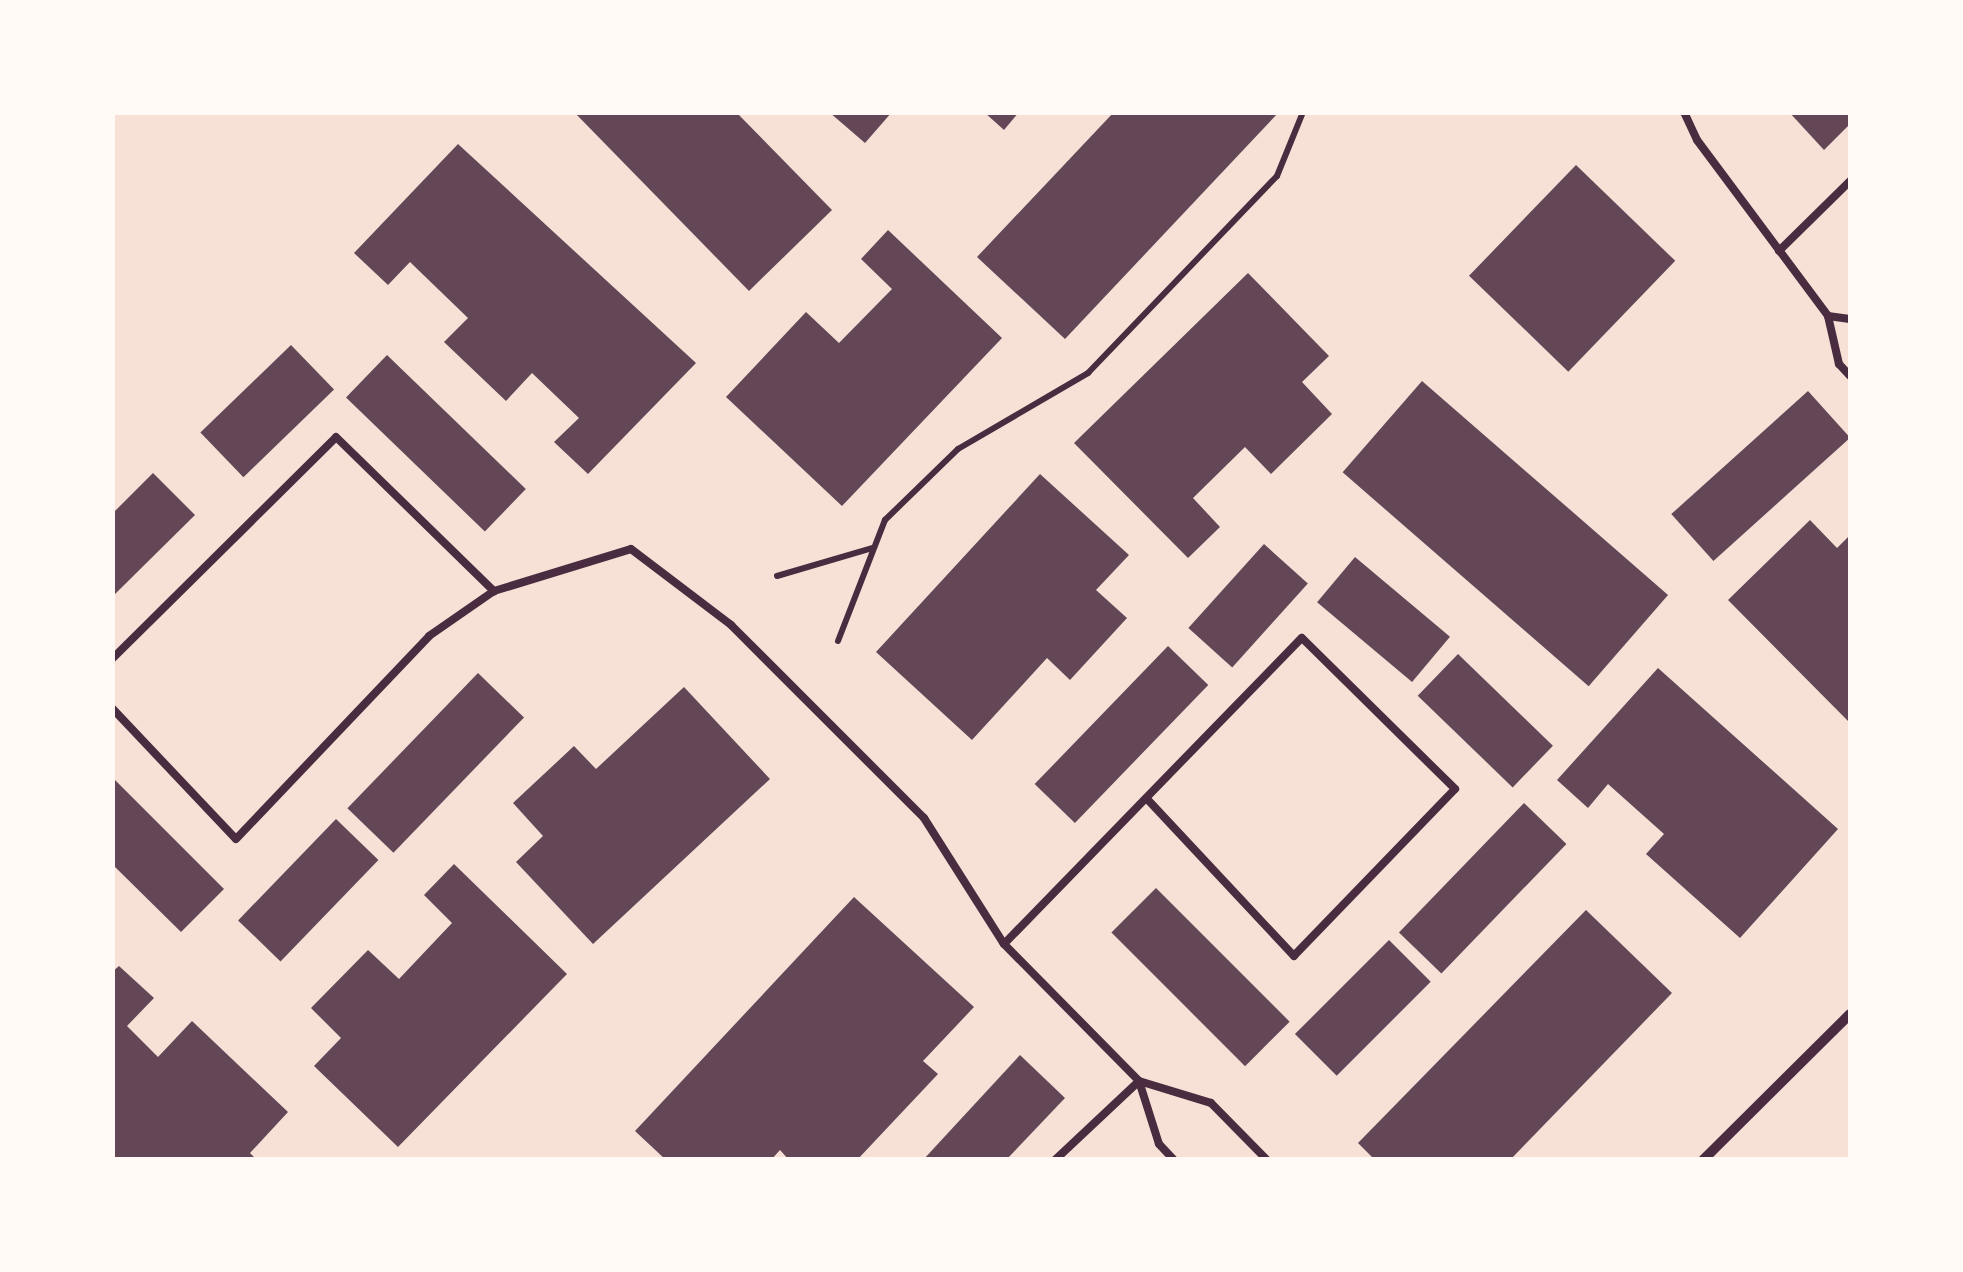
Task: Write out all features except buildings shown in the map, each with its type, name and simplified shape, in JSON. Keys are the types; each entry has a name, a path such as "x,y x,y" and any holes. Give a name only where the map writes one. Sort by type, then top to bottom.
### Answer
{"street":[{"path":"1703,1160 1850,1014"}],"lane":[{"path":"1684,112 1696,140 1828,316 1839,364 1850,376"},
{"path":"1779,251 1850,181"},
{"path":"1828,316 1850,319"},
{"path":"112,659 336,437 494,592"},
{"path":"112,708 236,840 429,636 494,592 632,549 730,625 924,818 1004,944 1139,1081 1210,1104 1267,1160"},
{"path":"1004,944 1146,798 1302,638 1456,789 1294,956 1146,798"},
{"path":"1055,1160 1139,1081"},
{"path":"1139,1081 1158,1144 1174,1160"}],"path":[{"path":"838,641 885,520 921,480 958,449 1088,373 1201,262 1277,176 1303,112"},
{"path":"776,576 873,548"}]}
